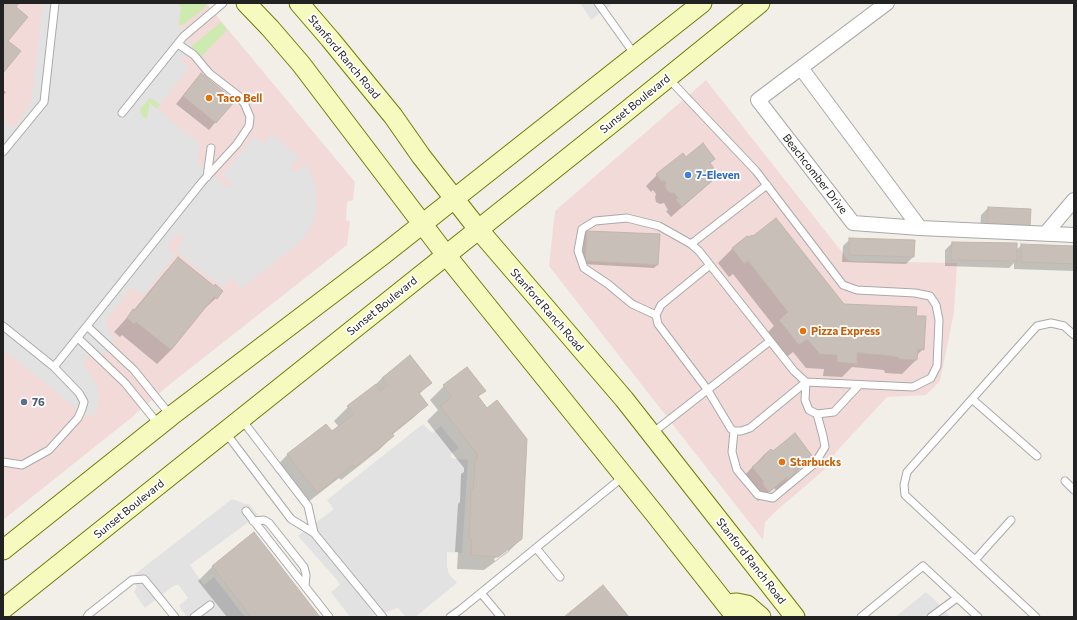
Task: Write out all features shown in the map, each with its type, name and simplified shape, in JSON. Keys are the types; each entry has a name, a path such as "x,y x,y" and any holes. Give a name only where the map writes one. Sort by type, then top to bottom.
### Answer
{"main road":[{"path":"246,3 301,64 446,255 731,611 737,603 747,605 761,617"},
{"name":"Stanford Ranch Road","path":"299,3 392,116 420,156 478,230 624,400 795,617"},
{"path":"3,550 165,421 422,224 702,3"},
{"name":"Sunset Boulevard","path":"3,609 760,3"}],"street":[{"name":"Beachcomber Drive","path":"887,3 758,100 853,223 920,228 1074,235"},
{"path":"801,68 920,228"},
{"path":"1046,233 1074,200"}],"lane":[{"path":"3,152 44,102 55,3"},
{"path":"122,113 183,37 223,3"},
{"path":"598,3 636,55"},
{"path":"54,367 204,179 236,144 249,126 250,117 240,96 209,73 194,55 178,44"},
{"path":"656,315 632,304 608,284 584,268 578,251 582,229 595,221 627,218 659,226 691,244 699,251 794,371 806,382 913,387 931,378 936,366 939,320 936,305 930,296 915,293 857,290 844,285 756,171 668,78"},
{"path":"204,179 211,148"},
{"path":"691,244 767,185"},
{"path":"710,265 661,305 656,315 658,324 707,389 731,429 741,432 750,428 806,382"},
{"path":"1036,617 905,495 904,485 906,472 1037,326 1051,323 1064,326 1074,335"},
{"path":"3,326 54,367 79,393 84,402 78,418 49,450 22,465 3,462"},
{"path":"87,326 134,370 165,421"},
{"path":"78,338 165,421"},
{"path":"651,434 770,341"},
{"path":"806,382 805,400 809,410 817,414 834,412 860,385"},
{"path":"972,399 1037,456"},
{"path":"734,431 732,452 737,470 758,495 773,498 816,463 825,448 824,436 817,414"},
{"path":"241,419 308,506 314,533"},
{"path":"225,432 291,519 314,533 379,610 383,617"},
{"path":"450,617 624,476"},
{"path":"1065,481 1074,490"},
{"path":"246,511 329,617"},
{"path":"253,521 264,520 269,523 304,566 306,575 305,586"},
{"path":"975,560 1011,520"},
{"path":"536,548 560,577"},
{"path":"861,617 923,566 978,617"},
{"path":"87,617 132,580 144,579 175,617"},
{"path":"481,593 501,617"},
{"path":"931,617 957,598"},
{"path":"194,617 210,605"}],"shaded area":[{"path":"3,3 206,3 355,182 353,200 347,202 346,220 350,222 347,245 169,385 131,418 3,520"},
{"path":"43,3 176,3 181,7 178,22 179,25 192,46 186,56 181,58 189,68 160,104 152,98 149,98 140,109 142,116 147,119 150,103 200,144 197,162 227,187 230,186 231,183 223,175 254,136 262,143 265,143 272,134 299,157 290,167 294,172 307,165 317,194 316,214 311,226 302,239 241,289 232,278 223,287 175,250 184,240 182,237 176,236 167,248 175,255 144,295 132,287 110,315 106,322 108,330 115,339 98,361 90,356 84,359 83,366 96,383 99,396 97,409 92,417 77,409 3,349 3,120 10,126 14,127 31,103"},
{"path":"580,3 610,3 611,5 591,20"},
{"path":"706,80 849,261 957,263 954,312 940,381 926,395 887,397 836,452 824,470 765,522 763,540 549,266 555,211"},
{"path":"423,424 432,433 441,426 459,448 451,454 451,458 468,460 462,553 447,552 447,566 449,574 457,583 415,617 406,617 398,608 369,617 350,617 331,592 340,585 338,581 298,536 334,509 327,500"},
{"path":"232,499 249,504 258,515 190,565 204,585 214,577 245,617 187,617 179,606 188,598 178,584 145,608 134,592 137,587 130,578"},
{"path":"926,592 950,617 895,617"}],"green space":[{"path":"176,3 207,4 202,10 183,25 179,25 181,7"},
{"path":"221,22 227,30 201,57 192,48 192,46"},
{"path":"150,98 160,104 157,109 150,103 147,119 145,119 142,116 140,109"}],"building":[{"path":"3,3 19,3 16,7 28,17 8,41 21,51 3,73"},
{"name":"Taco Bell","path":"201,73 235,101 216,123 183,96"},
{"name":"7-Eleven","path":"703,143 715,159 710,163 719,175 682,207 676,200 678,198 674,193 667,191 664,180 662,182 656,174 683,153 686,157"},
{"path":"988,207 1031,209 1030,226 987,224"},
{"path":"776,218 844,304 917,307 916,316 926,316 924,350 918,349 917,360 857,353 857,364 837,362 837,355 820,354 807,339 799,345 779,320 788,312 748,261 744,264 732,248 747,236 753,236"},
{"path":"587,231 660,234 658,265 585,261"},
{"path":"849,238 915,240 914,257 849,255"},
{"path":"952,242 1017,243 1017,261 951,260"},
{"path":"1021,244 1074,246 1074,264 1021,262"},
{"path":"178,257 214,286 215,284 223,291 217,299 214,297 171,350 136,322 134,324 127,318"},
{"path":"410,355 432,383 419,393 428,405 392,433 394,436 355,467 353,465 317,493 287,454 326,424 332,431 354,414 347,406 376,384 380,391 388,385 382,378"},
{"path":"467,367 486,391 478,396 487,408 497,400 527,439 522,539 498,557 471,555 471,539 469,538 471,489 473,489 475,459 477,459 477,454 440,406 452,397 443,385"},
{"name":"Starbucks","path":"795,433 813,457 795,471 796,473 787,480 786,478 769,492 762,483 764,482 752,467 771,449 773,451"},
{"path":"254,532 320,617 251,617 212,566"},
{"path":"603,585 629,617 564,617"}],"place":[{"name":"Taco Bell","path":"209,98"},
{"name":"7-Eleven","path":"688,175"},
{"name":"Pizza Express","path":"803,331"},
{"name":"76","path":"24,402"},
{"name":"Starbucks","path":"782,462"}]}
